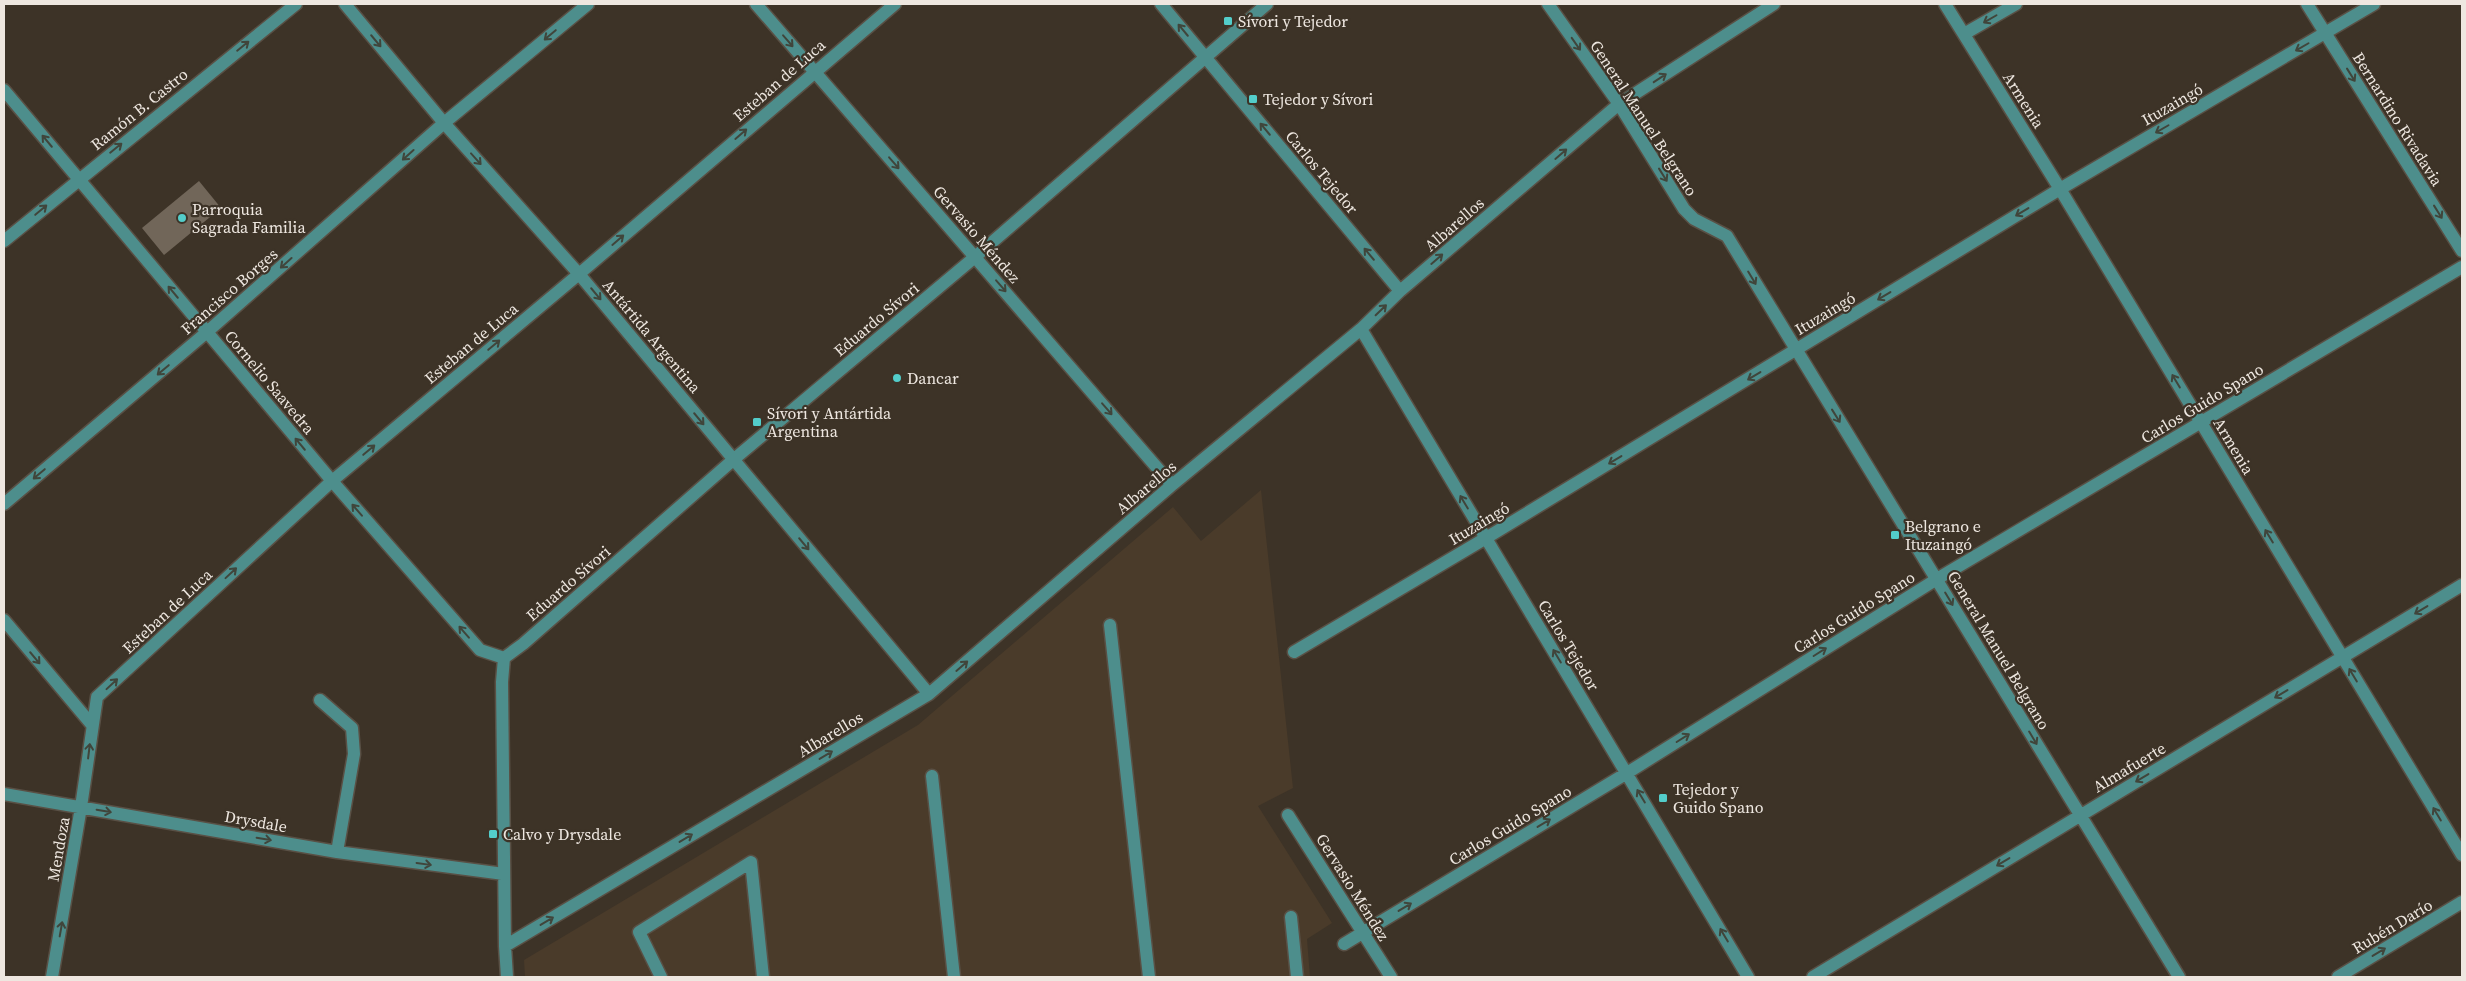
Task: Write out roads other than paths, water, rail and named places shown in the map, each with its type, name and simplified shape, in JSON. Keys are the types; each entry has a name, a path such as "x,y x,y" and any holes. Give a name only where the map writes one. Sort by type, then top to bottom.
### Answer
{"street":[{"name":"Ramón B. Castro","path":"4,241 78,179 296,4"},
{"name":"Antártida Argentina","path":"345,4 444,123 579,274 929,694"},
{"name":"Francisco Borges","path":"4,504 207,332 444,123 588,4"},
{"name":"Gervasio Méndez","path":"756,4 1172,485"},
{"name":"Esteban de Luca","path":"92,725 97,698 332,481 579,274 814,71 895,4"},
{"name":"Carlos Tejedor","path":"1161,4 1400,291"},
{"name":"Eduardo Sívori","path":"504,658 530,638 733,460 975,257 1267,4"},
{"name":"General Manuel Belgrano","path":"1548,4 1619,104 1684,209 1694,219 1727,236 2179,977"},
{"name":"Albarellos","path":"505,946 929,694 1172,485 1361,329 1400,291 1619,104 1774,4"},
{"name":"Armenia","path":"1945,4 2060,189 2462,855"},
{"path":"1964,34 2016,4"},
{"name":"Bernardino Rivadavia","path":"2307,4 2462,250"},
{"name":"Ituzaingó","path":"1294,652 1486,538 2060,189 2374,4"},
{"name":"Cornelio Saavedra","path":"4,90 332,481 480,650 504,658"},
{"name":"Carlos Guido Spano","path":"1344,944 1627,773 1937,579 2462,267"},
{"name":"Carlos Tejedor","path":"1361,329 1748,977"},
{"name":"Almafuerte","path":"1813,977 2462,585"},
{"path":"4,620 92,725"},
{"path":"1110,625 1148,977"},
{"path":"504,658 502,682 504,874 505,946 508,977"},
{"path":"320,700 352,728 354,754 337,852"},
{"name":"Mendoza","path":"52,977 82,807 92,725"},
{"path":"932,776 954,977"},
{"name":"Drysdale","path":"4,794 337,852 504,874"},
{"name":"Gervasio Méndez","path":"1288,815 1391,977"},
{"path":"661,977 639,932 751,862 763,977"},
{"name":"Rubén Darío","path":"2338,977 2462,902"},
{"path":"1291,917 1297,977"}],"place":[{"name":"Sívori y Tejedor","path":"1228,21"},
{"name":"Tejedor y Sívori","path":"1253,99"},
{"name":"Parroquia Sagrada Familia","path":"182,218"},
{"name":"Dancar","path":"897,378"},
{"name":"Sívori y Antártida Argentina","path":"757,422"},
{"name":"Belgrano e Ituzaingó","path":"1895,535"},
{"name":"Tejedor y Guido Spano","path":"1663,798"},
{"name":"Calvo y Drysdale","path":"493,834"}]}
